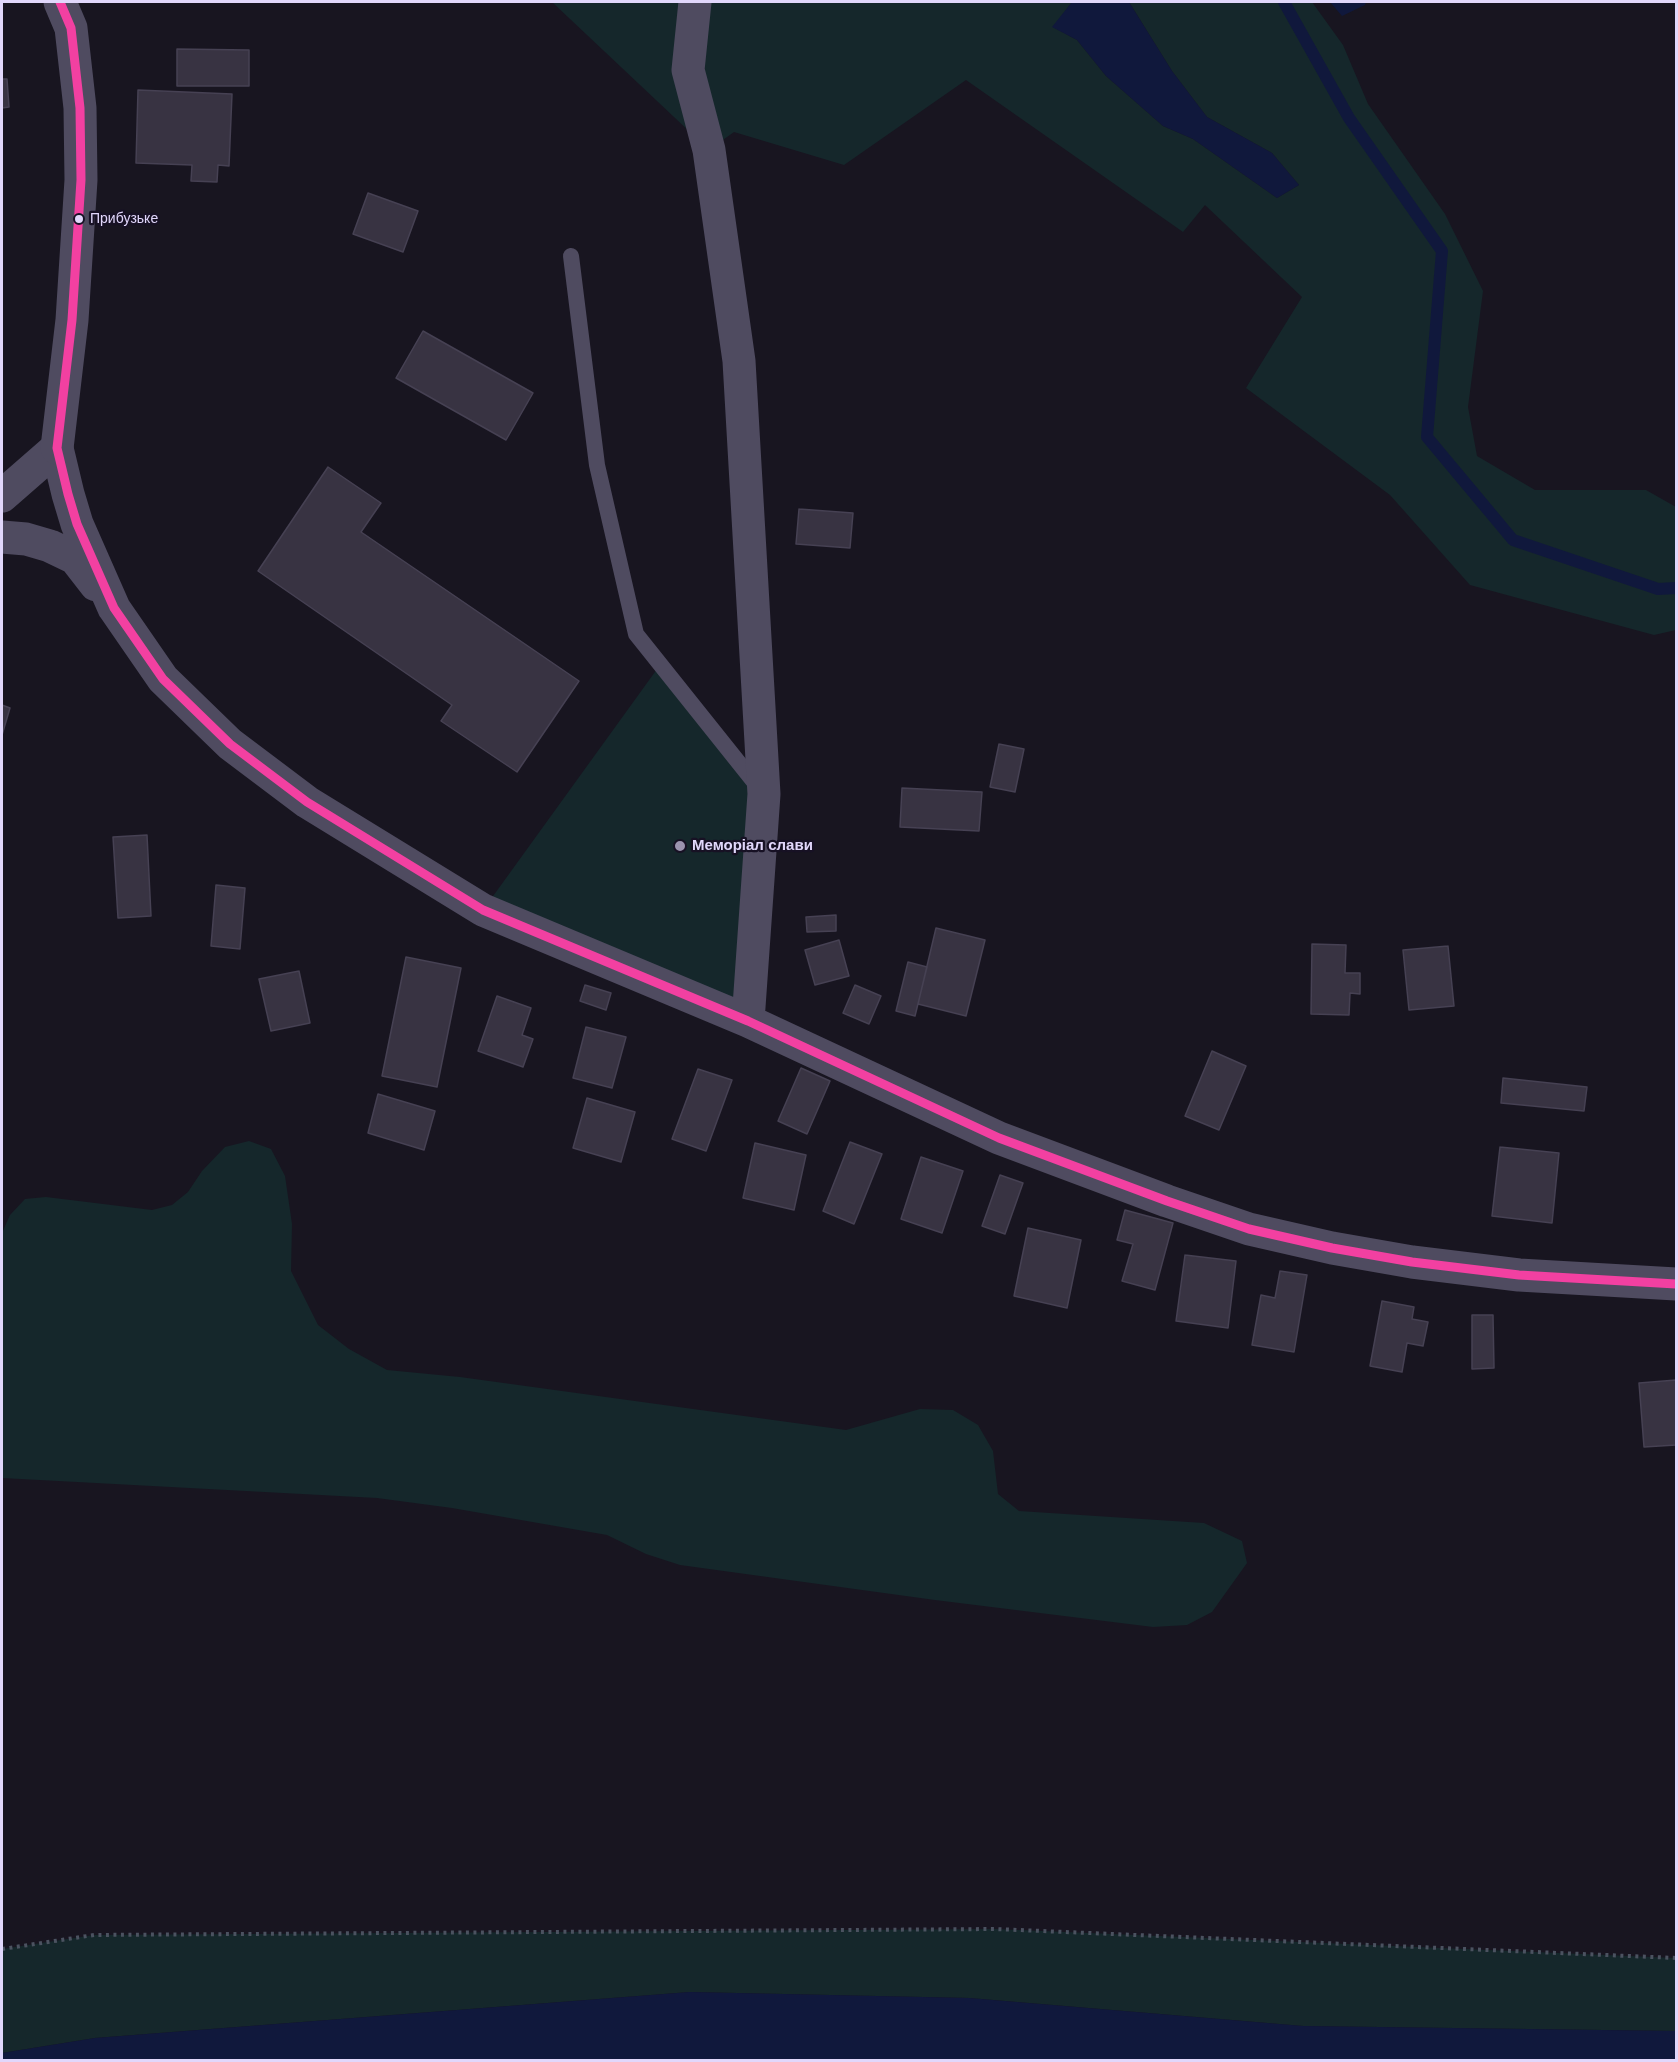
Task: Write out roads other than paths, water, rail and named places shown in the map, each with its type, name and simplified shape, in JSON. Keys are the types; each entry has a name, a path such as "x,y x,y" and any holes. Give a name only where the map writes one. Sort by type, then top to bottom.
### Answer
{"street":[{"path":"60,2 71,28 80,108 81,180 72,320 57,448 77,524 114,608"},
{"path":"695,2 688,70 709,150 739,361 764,794 748,1022"},
{"path":"2,496 57,448"},
{"path":"2,537 50,546 75,558 114,608 163,679 230,744 307,802 483,910 748,1022 999,1138 1249,1229 1332,1248 1412,1262 1519,1275 1677,1284"}],"lane":[{"path":"571,256 597,465 636,634 764,794"}],"water":[{"path":"1072,2 1129,2 1172,71 1207,117 1272,153 1299,185 1277,198 1193,139 1163,126 1106,76 1077,40 1052,27"},
{"path":"1330,2 1366,2 1365,5 1342,16"},
{"path":"690,1992 969,1998 1303,2026 1676,2031 1676,2060 2,2060 2,2053 95,2038"}],"waterway":[{"path":"1284,2 1349,118 1442,251 1427,437 1513,540 1658,589 1676,588"}],"place":[{"name":"Прибузьке","path":"79,219"},
{"name":"Меморіал слави","path":"680,846"}]}
